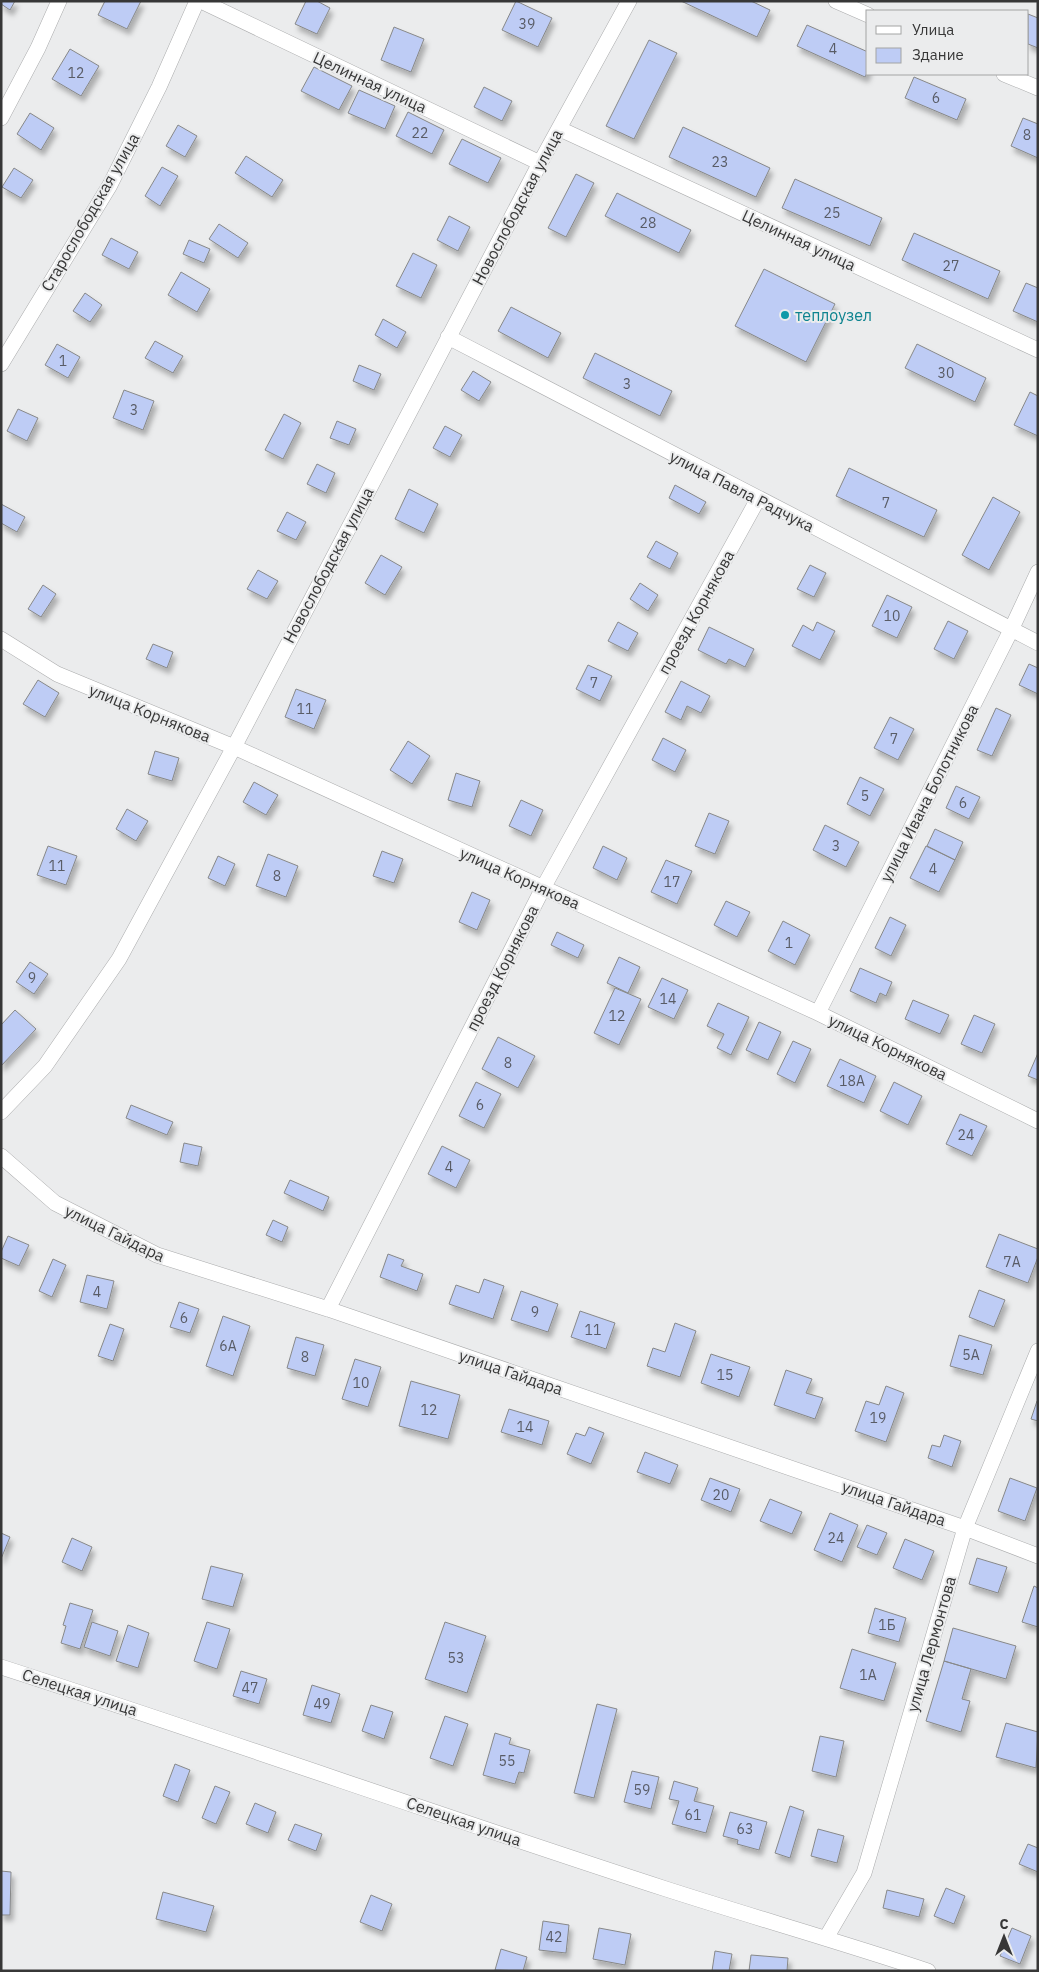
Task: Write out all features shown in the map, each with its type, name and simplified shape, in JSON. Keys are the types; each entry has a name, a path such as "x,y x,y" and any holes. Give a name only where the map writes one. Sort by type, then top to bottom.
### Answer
{"street":[{"path":"1,118 38,48 59,1"},
{"name":"Старослободская улица","path":"1,364 110,185 158,87 197,1"},
{"name":"Целинная улица","path":"201,1 540,163"},
{"name":"Новослободская улица","path":"1,1112 45,1066 120,959 234,747 540,163 629,1"},
{"path":"836,1 866,14"},
{"path":"1006,75 1038,88"},
{"name":"Целинная улица","path":"560,129 1038,350"},
{"name":"улица Павла Радчука","path":"448,337 1038,643"},
{"name":"проезд Корнякова","path":"328,1309 543,888 758,499"},
{"name":"улица Ивана Болотникова","path":"818,1013 1011,630 1038,572"},
{"name":"улица Корнякова","path":"1,639 57,674 234,747 818,1013 1038,1121"},
{"name":"улица Гайдара","path":"1,1156 55,1203 157,1255 328,1309 965,1528 1038,1556"},
{"name":"улица Лермонтова","path":"826,1938 864,1873 965,1528 1038,1351"},
{"name":"Селецкая улица","path":"1,1667 170,1722 667,1890 826,1938 888,1964 928,1971"}],"building":[{"path":"1,1 15,1 10,10 1,4"},
{"path":"105,1 141,1 127,29 98,15"},
{"path":"306,1 317,1 330,8 317,34 295,24"},
{"path":"516,1 552,18 538,47 502,30"},
{"path":"681,1 751,1 770,10 757,37"},
{"path":"1029,14 1038,18 1038,48 1029,44"},
{"path":"807,25 866,51 866,75 865,77 797,46"},
{"path":"394,27 424,39 411,72 381,60"},
{"path":"649,40 677,53 634,139 606,126"},
{"path":"70,49 99,66 81,96 52,79"},
{"path":"314,67 352,86 339,110 301,91"},
{"path":"914,77 966,99 957,120 905,98"},
{"path":"484,87 512,101 502,121 474,107"},
{"path":"359,90 395,106 385,129 348,113"},
{"path":"408,112 444,130 432,154 396,136"},
{"path":"30,113 54,128 41,150 17,134"},
{"path":"1023,118 1038,124 1038,158 1011,146"},
{"path":"178,125 197,136 185,157 166,146"},
{"path":"683,127 770,168 756,197 669,157"},
{"path":"462,139 501,158 488,183 449,164"},
{"path":"246,156 283,180 272,197 235,173"},
{"path":"162,167 178,176 160,206 145,196"},
{"path":"14,168 33,180 21,198 2,187"},
{"path":"576,174 594,183 566,237 548,228"},
{"path":"795,179 882,218 870,246 782,208"},
{"path":"617,193 691,230 679,253 605,216"},
{"path":"449,216 470,227 458,251 437,240"},
{"path":"219,224 248,243 238,258 209,239"},
{"path":"914,233 1000,271 988,299 902,260"},
{"path":"111,238 138,252 129,269 102,255"},
{"path":"189,240 210,249 204,263 183,254"},
{"path":"413,253 437,265 421,298 396,286"},
{"name":"теплоузел","path":"764,269 835,304 806,362 735,326"},
{"path":"181,272 210,289 197,312 168,295"},
{"path":"1026,283 1038,288 1038,322 1013,311"},
{"path":"85,293 102,305 90,322 73,311"},
{"path":"511,307 561,333 548,358 498,331"},
{"path":"383,319 406,332 397,348 375,335"},
{"path":"155,341 183,356 173,373 145,358"},
{"path":"57,344 80,357 68,378 45,365"},
{"path":"917,344 986,378 975,402 905,368"},
{"path":"595,353 672,391 660,416 583,378"},
{"path":"359,365 381,374 374,390 353,381"},
{"path":"473,371 491,382 479,401 461,390"},
{"path":"124,390 154,401 143,430 113,418"},
{"path":"1030,392 1038,396 1038,436 1014,425"},
{"path":"18,409 38,418 27,441 7,431"},
{"path":"284,414 301,423 283,459 265,450"},
{"path":"337,421 356,429 349,445 330,438"},
{"path":"445,426 462,435 450,457 433,448"},
{"path":"317,464 335,473 326,493 307,484"},
{"path":"849,468 937,510 924,537 836,496"},
{"path":"675,485 706,502 699,514 669,498"},
{"path":"409,489 438,504 424,533 395,519"},
{"path":"993,497 1020,512 989,570 962,555"},
{"path":"1,504 25,517 17,532 1,523"},
{"path":"287,512 306,522 296,540 277,531"},
{"path":"656,541 678,553 670,569 647,557"},
{"path":"381,555 402,567 385,595 365,583"},
{"path":"810,565 826,573 814,597 797,589"},
{"path":"258,570 278,581 267,599 247,589"},
{"path":"640,583 658,595 648,611 630,599"},
{"path":"43,585 56,594 41,617 28,609"},
{"path":"887,595 912,607 897,638 872,626"},
{"path":"948,621 968,631 954,659 934,649"},
{"path":"618,622 638,633 628,651 608,641"},
{"path":"817,622 835,631 820,660 792,646 803,625 813,631"},
{"path":"709,627 754,649 745,667 729,659 726,664 698,650"},
{"path":"153,644 173,652 167,668 146,659"},
{"path":"1029,664 1038,668 1038,694 1019,685"},
{"path":"588,665 612,676 600,701 576,689"},
{"path":"38,680 59,693 45,717 23,704"},
{"path":"681,681 710,696 701,713 687,706 681,720 665,712"},
{"path":"296,689 326,700 314,729 285,717"},
{"path":"996,708 1011,715 992,756 977,750"},
{"path":"890,717 914,729 898,760 874,748"},
{"path":"663,738 686,750 675,772 652,760"},
{"path":"408,741 430,756 412,784 390,770"},
{"path":"155,751 179,758 172,781 148,774"},
{"path":"456,773 480,781 472,807 448,800"},
{"path":"860,777 884,789 870,816 847,804"},
{"path":"254,782 278,795 266,815 243,802"},
{"path":"956,786 980,797 969,819 946,808"},
{"path":"521,800 543,810 531,836 509,826"},
{"path":"127,809 148,821 136,841 116,829"},
{"path":"709,813 729,821 715,854 695,846"},
{"path":"825,825 859,842 846,867 813,850"},
{"path":"935,829 963,842 955,860 927,846"},
{"path":"48,846 77,856 66,885 37,875"},
{"path":"603,846 627,858 617,880 593,868"},
{"path":"926,846 955,860 939,892 910,878"},
{"path":"382,851 403,859 394,883 373,876"},
{"path":"268,854 298,866 286,897 256,886"},
{"path":"218,856 235,864 225,886 208,878"},
{"path":"666,860 692,871 677,904 651,892"},
{"path":"472,892 490,900 477,930 459,922"},
{"path":"726,901 750,912 737,937 714,925"},
{"path":"890,917 906,925 891,956 875,948"},
{"path":"783,921 810,935 795,965 768,951"},
{"path":"557,932 584,945 578,958 551,945"},
{"path":"619,957 640,967 628,993 607,983"},
{"path":"30,962 48,974 34,994 16,982"},
{"path":"860,968 892,982 886,996 880,993 876,1003 850,991"},
{"path":"662,978 688,990 674,1019 648,1007"},
{"path":"615,988 641,999 619,1045 594,1033"},
{"path":"913,1000 949,1015 940,1034 905,1019"},
{"path":"718,1003 749,1017 731,1055 717,1048 724,1034 707,1026"},
{"path":"15,1010 36,1029 1,1066 1,1025"},
{"path":"974,1015 995,1024 982,1053 961,1044"},
{"path":"759,1022 781,1032 768,1060 746,1050"},
{"path":"498,1037 535,1056 518,1088 482,1069"},
{"path":"793,1041 811,1049 795,1083 777,1074"},
{"path":"1038,1053 1038,1080 1028,1076"},
{"path":"840,1059 876,1076 864,1103 827,1086"},
{"path":"476,1082 501,1094 484,1128 459,1116"},
{"path":"894,1082 922,1096 908,1125 880,1111"},
{"path":"131,1105 173,1122 167,1135 126,1118"},
{"path":"960,1114 987,1126 972,1156 946,1144"},
{"path":"184,1143 202,1147 198,1166 180,1162"},
{"path":"442,1146 470,1160 456,1188 428,1174"},
{"path":"290,1180 329,1197 323,1211 284,1193"},
{"path":"273,1220 288,1227 282,1242 266,1235"},
{"path":"999,1234 1038,1249 1038,1257 1028,1283 986,1267"},
{"path":"8,1236 29,1245 19,1266 1,1258 1,1252"},
{"path":"388,1254 404,1260 401,1266 423,1274 417,1291 380,1277"},
{"path":"53,1259 66,1265 52,1297 39,1291"},
{"path":"87,1275 114,1281 107,1309 80,1302"},
{"path":"484,1279 504,1286 493,1319 449,1304 456,1285 479,1293"},
{"path":"979,1290 1005,1300 994,1327 969,1317"},
{"path":"521,1291 558,1304 548,1332 511,1320"},
{"path":"179,1302 199,1309 190,1333 170,1327"},
{"path":"580,1311 615,1323 606,1349 571,1337"},
{"path":"223,1316 250,1326 233,1376 206,1366"},
{"path":"675,1323 696,1331 680,1377 647,1366 653,1348 665,1352"},
{"path":"110,1324 124,1329 113,1361 98,1356"},
{"path":"959,1335 992,1345 983,1375 950,1366"},
{"path":"296,1337 324,1345 315,1376 287,1368"},
{"path":"711,1354 750,1367 739,1397 701,1383"},
{"path":"355,1359 381,1367 368,1407 342,1399"},
{"path":"786,1370 812,1379 806,1393 823,1398 815,1419 774,1405"},
{"path":"411,1381 460,1395 448,1439 399,1426"},
{"path":"886,1386 904,1393 886,1442 855,1431 866,1401 879,1405"},
{"path":"1038,1401 1038,1421 1031,1419"},
{"path":"509,1409 549,1421 542,1445 501,1432"},
{"path":"589,1427 604,1433 591,1464 567,1454 576,1433 585,1436"},
{"path":"944,1435 961,1441 952,1467 928,1458 932,1445 940,1447"},
{"path":"645,1452 678,1465 670,1484 637,1472"},
{"path":"710,1478 740,1489 731,1512 701,1500"},
{"path":"1010,1478 1037,1488 1025,1521 998,1511"},
{"path":"770,1499 802,1512 792,1534 760,1521"},
{"path":"830,1513 858,1525 842,1562 814,1550"},
{"path":"867,1525 887,1533 877,1555 857,1547"},
{"path":"1,1533 10,1537 1,1559"},
{"path":"72,1538 92,1547 82,1571 62,1562"},
{"path":"905,1539 934,1551 922,1580 893,1568"},
{"path":"977,1558 1007,1567 998,1593 969,1584"},
{"path":"211,1566 243,1574 233,1607 202,1599"},
{"path":"1034,1586 1038,1588 1038,1627 1022,1622"},
{"path":"70,1603 93,1610 80,1649 61,1643 66,1626 63,1625"},
{"path":"875,1608 906,1618 899,1642 868,1633"},
{"path":"92,1622 118,1631 110,1656 84,1647"},
{"path":"207,1622 230,1629 217,1669 194,1661"},
{"path":"445,1622 486,1636 467,1693 425,1679"},
{"path":"128,1625 149,1633 138,1668 116,1661"},
{"path":"953,1628 1016,1646 1006,1679 944,1661"},
{"path":"852,1649 896,1663 884,1701 840,1688"},
{"path":"944,1661 971,1669 962,1699 970,1701 961,1732 926,1721"},
{"path":"241,1671 267,1679 259,1704 233,1696"},
{"path":"312,1685 340,1694 331,1723 303,1715"},
{"path":"597,1704 617,1709 594,1798 574,1793"},
{"path":"371,1705 393,1712 384,1739 362,1731"},
{"path":"445,1716 468,1724 453,1766 430,1758"},
{"path":"1006,1723 1038,1732 1036,1768 996,1757"},
{"path":"495,1733 511,1738 509,1744 530,1750 524,1773 519,1772 515,1784 483,1775"},
{"path":"820,1736 844,1741 836,1777 812,1771"},
{"path":"175,1764 190,1770 178,1802 163,1796"},
{"path":"632,1771 659,1777 651,1809 624,1802"},
{"path":"674,1781 698,1788 694,1801 714,1806 706,1833 672,1824 679,1801 669,1799"},
{"path":"215,1786 230,1792 216,1824 202,1818"},
{"path":"255,1803 276,1812 268,1833 246,1824"},
{"path":"790,1806 804,1811 790,1858 775,1853"},
{"path":"730,1812 767,1822 759,1850 737,1844 738,1840 723,1836"},
{"path":"295,1824 322,1834 316,1851 288,1840"},
{"path":"818,1829 844,1836 837,1863 811,1856"},
{"path":"1028,1844 1038,1848 1038,1872 1019,1864"},
{"path":"1,1871 11,1872 10,1915 1,1915"},
{"path":"946,1888 965,1896 954,1924 934,1916"},
{"path":"887,1890 924,1899 919,1917 883,1908"},
{"path":"163,1892 214,1906 206,1932 156,1919"},
{"path":"371,1895 392,1904 382,1931 360,1922"},
{"path":"543,1921 569,1925 566,1953 539,1950"},
{"path":"599,1928 631,1934 625,1965 593,1959"},
{"path":"1012,1928 1031,1936 1020,1964 1000,1956"},
{"path":"501,1949 527,1957 523,1971 495,1970"},
{"path":"715,1951 732,1954 729,1971 712,1971"},
{"path":"751,1955 788,1958 787,1971 749,1971"}],"place":[{"name":"теплоузел","path":"785,315"}]}
